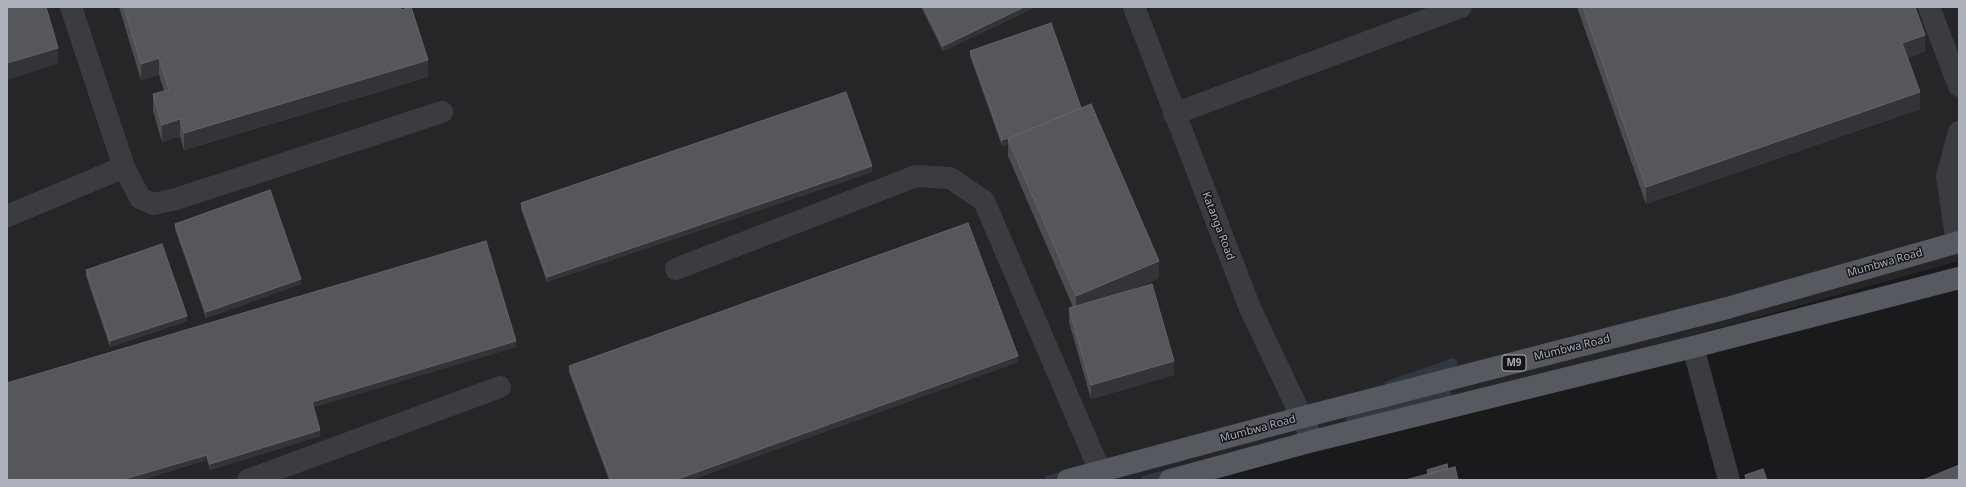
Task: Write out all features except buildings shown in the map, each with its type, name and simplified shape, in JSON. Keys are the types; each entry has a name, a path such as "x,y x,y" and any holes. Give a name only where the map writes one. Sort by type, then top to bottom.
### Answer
{"main road":[{"name":"Mumbwa Road","path":"1068,480 1303,417 1727,308 1958,243"},
{"name":"M9","path":"1170,480 1313,441 1693,347 1959,278"}],"street":[{"path":"71,7 124,167 140,198 153,204 176,199 442,112"},
{"name":"Katanga Road","path":"1134,7 1250,308 1303,417 1313,441"},
{"path":"1174,114 1461,7"},
{"path":"1929,7 1959,86"},
{"path":"1958,243 1947,176 1959,132"},
{"path":"7,216 124,167"},
{"path":"676,269 916,176 950,178 984,201 1100,472"},
{"path":"1693,347 1729,480"},
{"path":"248,480 279,475 500,387"}],"shaded area":[{"path":"7,7 1959,7 1959,261 1318,440 1145,480 7,480"}],"waterway":[{"path":"1389,385 1453,363"},
{"path":"1350,421 1447,393"},
{"path":"1145,480 1171,473"},
{"path":"1049,480 1068,474"}]}
